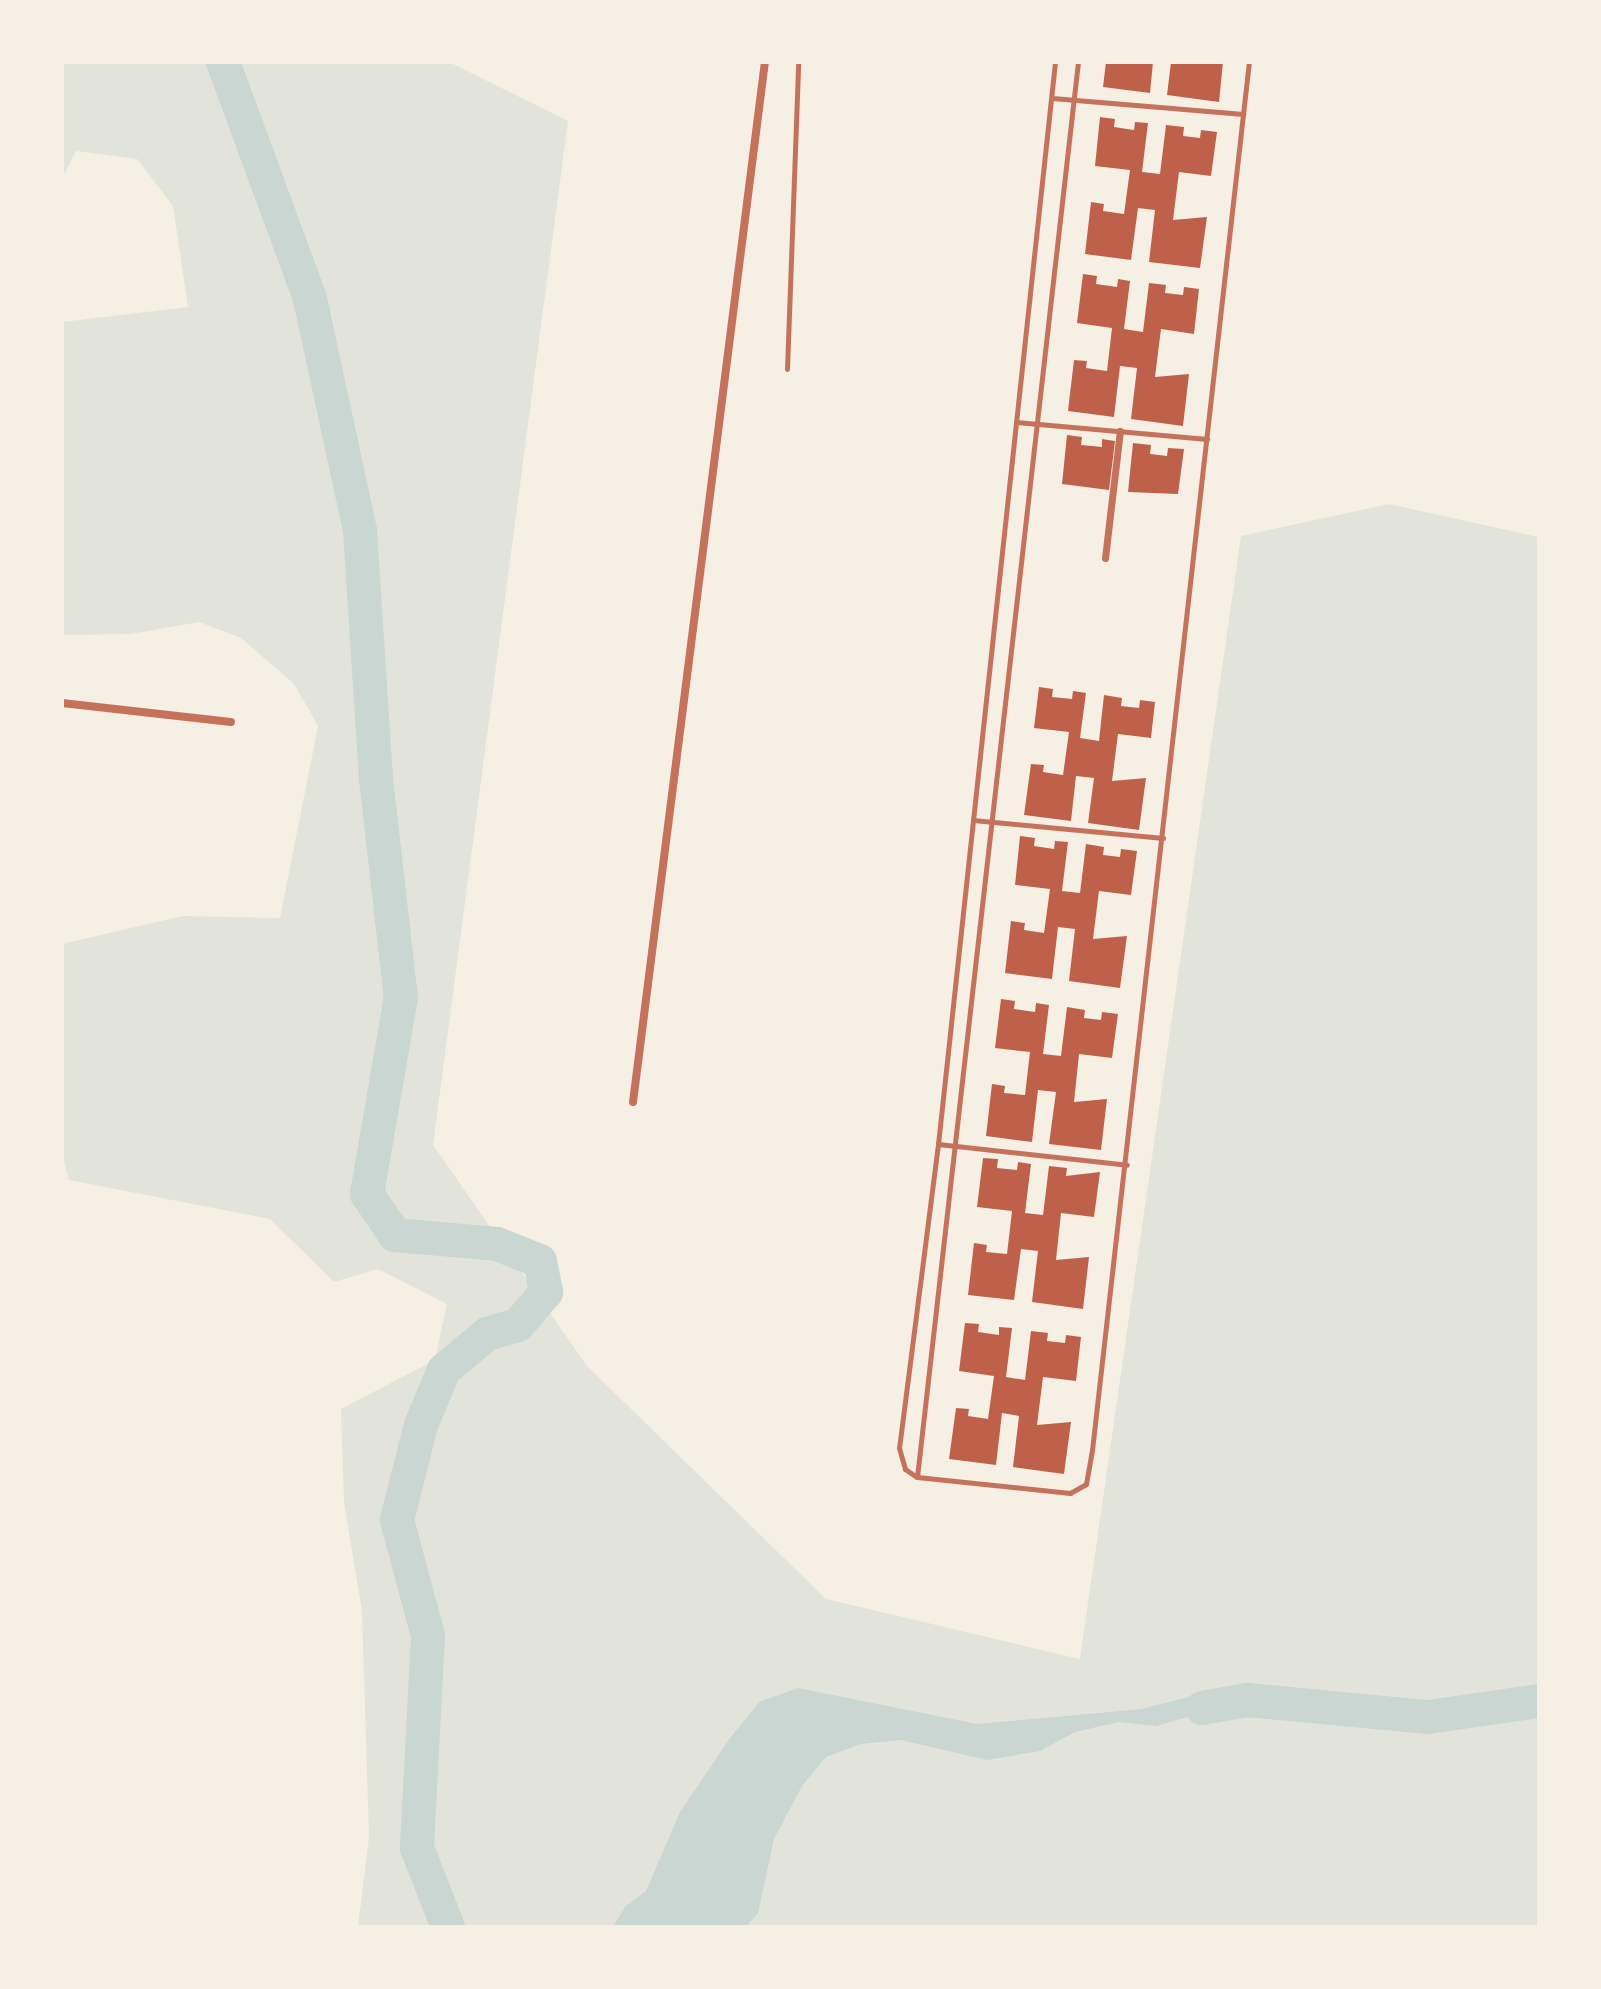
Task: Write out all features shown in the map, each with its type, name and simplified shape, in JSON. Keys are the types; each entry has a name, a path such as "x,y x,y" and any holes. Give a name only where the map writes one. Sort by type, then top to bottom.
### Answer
{"street":[{"path":"633,1102 765,62"},
{"path":"1105,558 1120,431"},
{"path":"62,703 231,722"}],"lane":[{"path":"787,369 798,62"},
{"path":"1055,62 938,1144 899,1448 905,1469 917,1477 1070,1493 1086,1484 1127,1165 1249,62"},
{"path":"917,1477 1078,62"},
{"path":"1052,98 1243,114"},
{"path":"1016,422 1207,439"},
{"path":"973,820 1163,838"},
{"path":"938,1144 1127,1165"}],"shaded area":[{"path":"62,62 449,62 568,121 433,1145 587,1366 826,1599 1080,1659 1241,536 1389,504 1539,537 1539,1927 358,1927 369,1837 362,1611 344,1502 341,1409 435,1360 447,1304 378,1269 334,1282 270,1219 69,1180 62,1154 62,944 183,916 280,918 318,726 294,684 241,638 199,622 131,634 62,635 62,322 188,307 173,206 137,159 76,151 62,179"},
{"path":"798,1688 977,1724 1142,1709 1200,1694 1247,1700 1156,1726 1119,1722 1075,1732 1040,1751 987,1760 901,1740 861,1744 826,1757 802,1786 774,1839 758,1913 746,1927 613,1927 625,1907 646,1891 680,1812 730,1738 759,1702"}],"building":[{"path":"1106,62 1153,62 1150,93 1103,87"},
{"path":"1171,62 1223,62 1219,102 1167,95"},
{"path":"1100,117 1115,119 1114,127 1134,130 1135,122 1148,123 1142,172 1160,174 1166,125 1184,127 1183,136 1200,138 1201,130 1217,132 1211,176 1179,172 1173,220 1207,217 1200,268 1149,262 1155,210 1138,208 1131,260 1085,254 1091,202 1104,204 1103,211 1124,214 1130,170 1095,166"},
{"path":"1083,274 1097,276 1096,284 1117,287 1118,279 1130,281 1124,329 1143,332 1149,283 1166,285 1165,293 1183,295 1184,287 1199,289 1194,334 1161,329 1155,377 1189,374 1183,426 1131,419 1137,368 1120,366 1114,417 1068,411 1074,360 1087,361 1086,368 1107,371 1112,328 1077,323"},
{"path":"1067,435 1082,437 1081,445 1102,447 1102,439 1115,441 1109,490 1062,484"},
{"path":"1133,443 1151,445 1150,454 1167,456 1168,448 1184,449 1178,494 1128,492"},
{"path":"1039,687 1053,689 1052,697 1072,699 1073,691 1086,693 1080,738 1099,741 1104,695 1122,698 1121,706 1139,708 1140,700 1155,702 1151,738 1118,734 1112,781 1146,778 1139,830 1088,823 1094,778 1076,776 1071,821 1024,815 1031,764 1044,765 1043,772 1063,775 1069,732 1034,728"},
{"path":"1020,836 1035,838 1034,846 1054,849 1055,841 1068,842 1062,891 1080,893 1086,844 1104,847 1103,855 1120,857 1121,849 1137,851 1131,895 1099,891 1093,939 1127,936 1120,988 1069,981 1075,929 1058,927 1052,979 1005,973 1011,921 1025,923 1024,930 1044,933 1050,889 1015,885"},
{"path":"1001,999 1015,1001 1014,1009 1035,1012 1036,1003 1049,1005 1043,1054 1061,1056 1067,1007 1085,1010 1084,1018 1101,1020 1102,1012 1118,1014 1112,1058 1079,1054 1074,1102 1107,1099 1101,1150 1049,1144 1056,1092 1038,1090 1032,1142 986,1136 992,1084 1005,1086 1004,1093 1025,1095 1030,1052 995,1048"},
{"path":"983,1158 998,1159 997,1168 1017,1170 1018,1162 1031,1164 1025,1213 1043,1215 1049,1166 1067,1168 1066,1176 1100,1172 1094,1217 1061,1213 1056,1260 1089,1257 1083,1309 1032,1302 1038,1251 1021,1249 1014,1300 968,1295 974,1243 987,1245 986,1252 1007,1254 1012,1211 977,1207"},
{"path":"965,1323 979,1324 978,1332 999,1335 999,1327 1012,1328 1006,1377 1025,1380 1031,1331 1048,1333 1047,1341 1065,1343 1066,1335 1081,1337 1076,1381 1043,1377 1037,1425 1071,1422 1064,1474 1013,1467 1019,1416 1002,1413 996,1465 949,1459 956,1408 969,1409 968,1416 988,1419 994,1376 959,1371"}],"waterway":[{"path":"223,62 310,299 360,531 376,779 401,997 367,1194 395,1235 497,1244 540,1261 546,1292 518,1325 487,1334 444,1370 421,1425 397,1520 428,1636 417,1848 448,1927"},
{"path":"1202,1708 1247,1700 1428,1717 1539,1701"}]}
